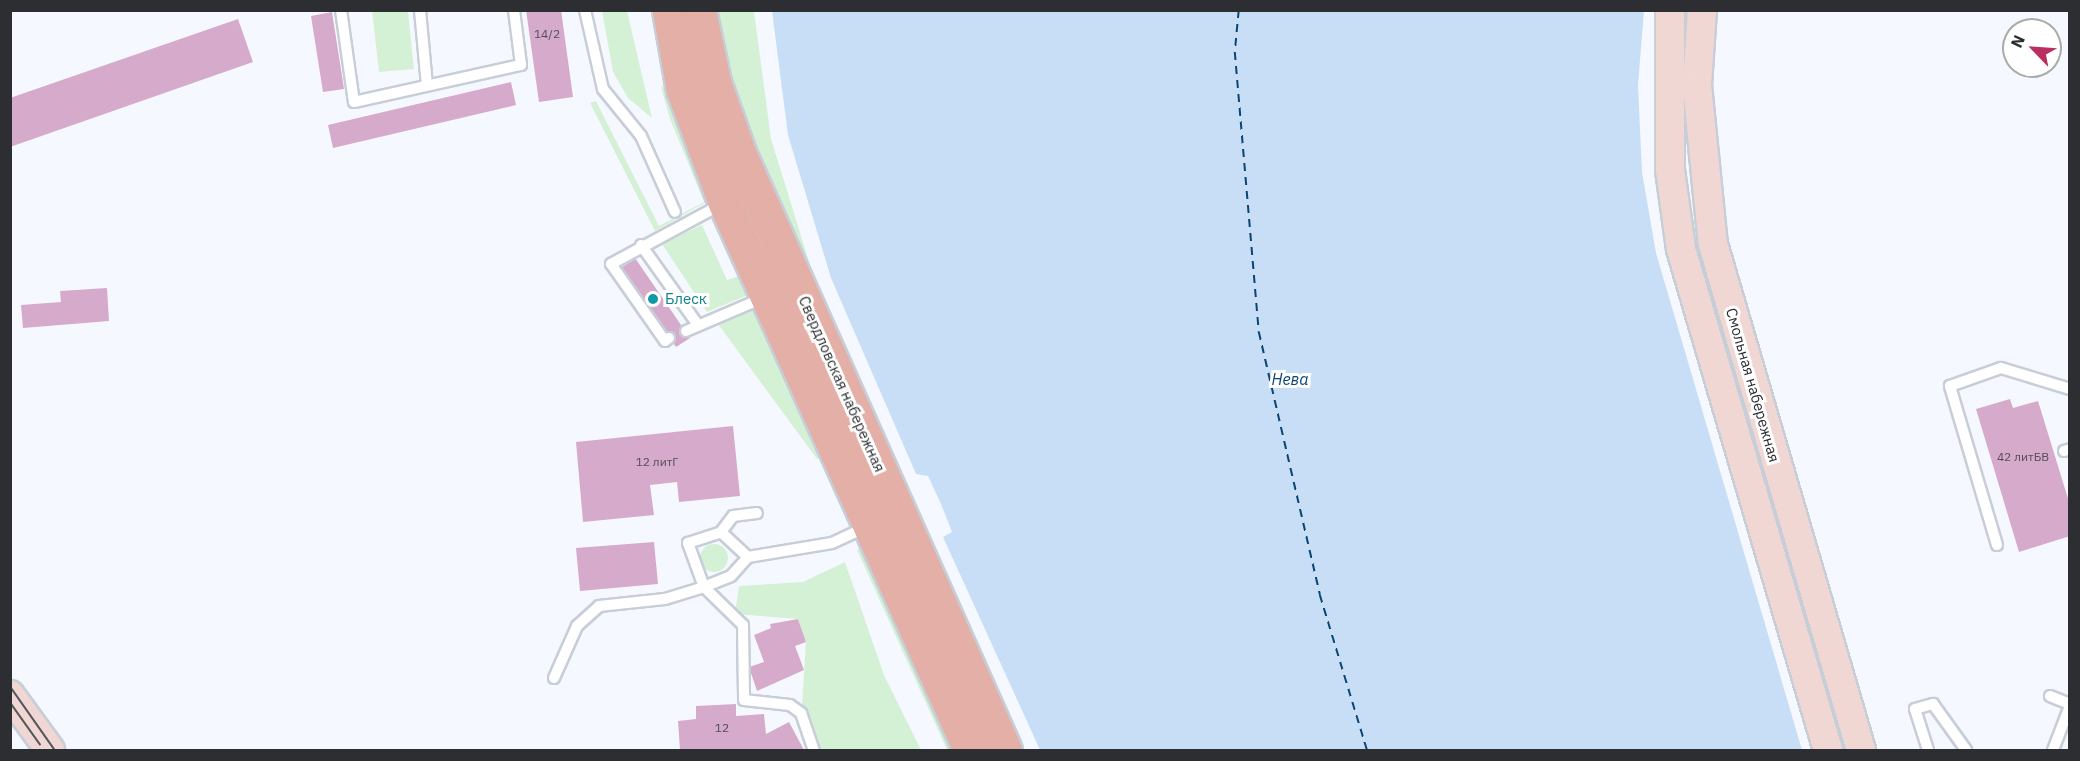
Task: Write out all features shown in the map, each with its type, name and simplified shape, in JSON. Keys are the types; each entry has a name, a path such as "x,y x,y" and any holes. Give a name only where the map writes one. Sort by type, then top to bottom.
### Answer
{"main road":[{"name":"Свердловская набережная","path":"669,10 683,90 725,202 970,750"},
{"name":"Свердловская набережная","path":"699,10 714,82 740,155 1005,750"},
{"name":"Смольная набережная","path":"1670,10 1670,170 1681,249 1828,750"},
{"name":"Смольная набережная","path":"1702,10 1697,85 1713,244 1861,750"},
{"path":"10,695 50,750"}],"lane":[{"path":"341,10 354,102 521,65 514,10"},
{"path":"420,10 427,85"},
{"path":"585,10 603,89 641,136 675,212"},
{"path":"669,338 665,340 611,264 641,245 725,202"},
{"path":"641,245 698,325"},
{"path":"686,331 768,296"},
{"path":"1997,545 1950,386 2001,368 2070,389"},
{"path":"757,513 733,516 721,532 688,543 704,587 743,626 744,700 790,705 801,713 814,750"},
{"path":"554,678 577,626 599,606 665,599 731,576 748,556 832,543 870,525"},
{"path":"721,532 748,556"},
{"path":"2050,696 2070,705 2053,750"},
{"path":"1928,750 1915,709 1932,704 1966,750"}],"green space":[{"path":"372,11 408,11 414,69 379,72"},
{"path":"602,11 627,11 652,118 628,98 613,72"},
{"path":"709,11 754,11 771,139 820,297 747,149"},
{"path":"667,84 708,201 655,231 590,103 596,101 659,226 704,202 670,119 661,87"},
{"path":"720,216 755,292 707,312 662,244 702,225 727,280 739,276 713,219"},
{"path":"756,309 827,455 817,459 718,324"},
{"path":"714,544 724,548 728,558 724,568 714,572 704,568 700,558 704,548"},
{"path":"865,547 956,750 947,750 857,550"},
{"path":"845,562 884,675 921,750 818,750 802,706 806,642 798,619 735,614 739,586 803,582"}],"water":[{"name":"Нева","path":"772,11 1644,11 1638,85 1642,172 1656,253 1802,750 1040,750 943,537 952,532 941,504 928,476 916,474 831,278 788,135"}],"building":[{"path":"526,10 561,10 573,97 539,102"},
{"path":"332,12 344,89 323,92 311,16"},
{"path":"238,19 253,62 10,147 10,98"},
{"path":"511,82 516,105 333,148 328,125"},
{"name":"Блеск","path":"635,258 690,338 676,347 621,268"},
{"path":"107,288 109,321 23,328 21,305 61,302 60,291"},
{"path":"2010,399 2013,408 2038,401 2070,505 2070,536 2019,552 1976,409"},
{"path":"733,426 740,496 679,502 677,482 650,485 654,515 583,522 576,442"},
{"path":"654,542 658,584 580,591 576,548"},
{"path":"798,619 806,642 795,646 804,670 757,691 749,667 764,662 754,635 771,628 770,624"},
{"path":"736,704 736,716 764,714 766,734 789,722 804,750 680,750 678,721 696,719 696,706"}],"ferry route":[{"path":"1239,10 1235,52 1259,332 1320,595 1367,750"}],"tram line":[{"path":"10,686 55,750"},
{"path":"10,702 40,744"}],"place":[{"name":"Блеск","path":"653,299"}]}
